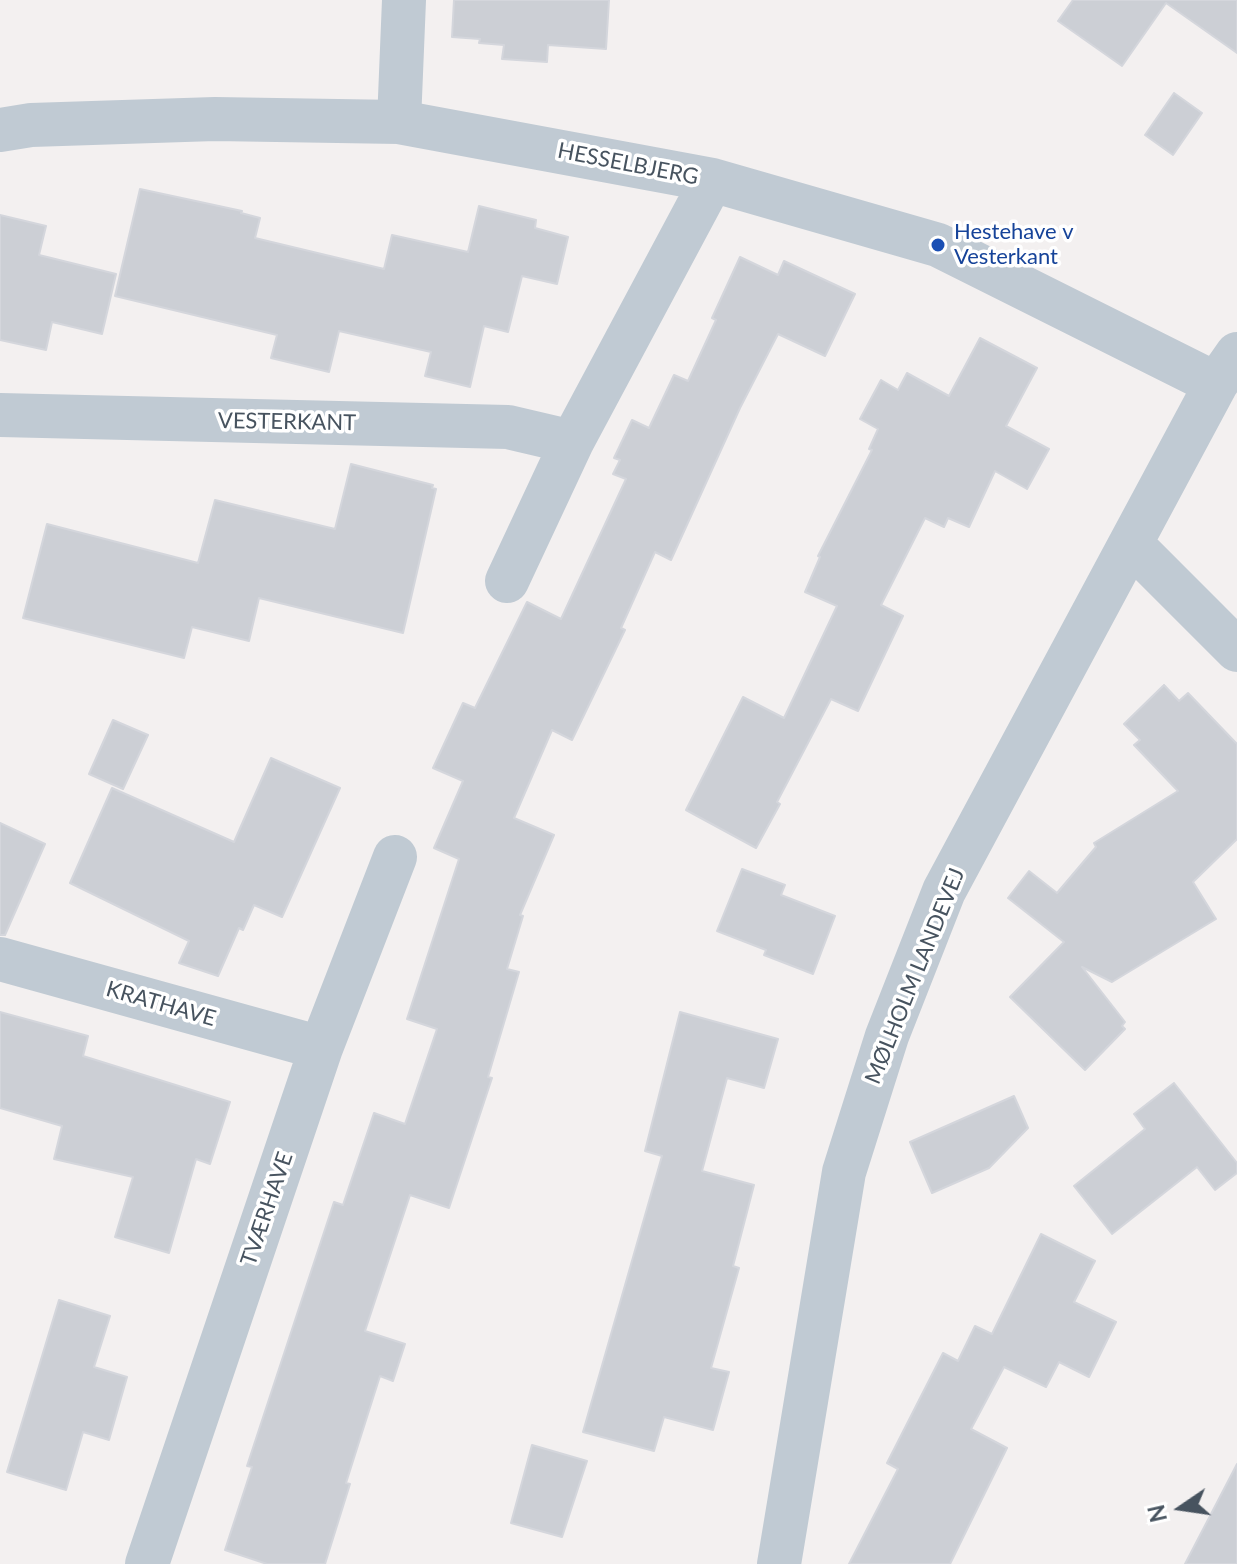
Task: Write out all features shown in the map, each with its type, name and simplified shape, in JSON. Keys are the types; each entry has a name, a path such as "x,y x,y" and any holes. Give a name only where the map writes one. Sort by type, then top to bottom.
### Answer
{"street":[{"path":"399,122 404,0"},
{"name":"HESSELBJERG","path":"0,130 31,125 215,119 399,122 712,180 938,245 1226,369"},
{"path":"507,581 572,442 712,180"},
{"name":"MØLHOLM LANDEVEJ","path":"779,1564 844,1172 887,1036 944,891 1226,369"},
{"name":"VESTERKANT","path":"0,415 508,427 572,442"},
{"path":"1131,544 1237,650"},
{"name":"TVÆRHAVE","path":"147,1564 321,1048 395,857"},
{"name":"KRATHAVE","path":"0,959 321,1048"}],"building":[{"path":"454,0 609,0 606,49 548,45 547,62 502,59 504,45 452,37"},
{"path":"1073,0 1237,0 1237,53 1166,3 1122,66 1058,21"},
{"path":"1174,93 1202,113 1173,155 1145,135"},
{"path":"140,189 242,211 260,218 255,238 384,269 392,235 468,252 479,206 536,220 535,228 568,237 557,284 522,276 508,332 484,326 470,387 425,376 431,352 339,331 329,372 271,358 277,335 115,296"},
{"path":"0,215 46,226 39,255 116,274 102,334 52,322 46,350 0,340"},
{"path":"740,257 778,275 784,261 855,294 825,356 778,334 740,408 671,560 655,552 621,628 625,630 572,740 552,730 514,818 554,835 520,915 523,916 507,969 519,972 488,1077 492,1078 449,1208 410,1195 365,1331 405,1344 393,1381 380,1376 346,1483 350,1484 325,1564 267,1564 225,1550 252,1467 247,1466 334,1202 343,1205 374,1113 405,1124 437,1029 407,1019 459,859 434,848 463,781 433,768 463,703 475,708 527,602 561,619 626,479 613,474 620,460 614,458 632,420 649,428 674,375 688,381"},
{"path":"980,338 1037,368 1006,426 1049,449 1027,489 995,471 969,527 948,518 944,527 925,518 881,605 903,616 858,711 831,699 756,848 686,810 743,697 784,718 837,606 805,592 818,556 872,450 869,449 878,429 860,419 881,380 898,390 907,373 949,396"},
{"path":"351,464 433,485 432,488 436,489 403,633 259,598 249,641 192,627 184,658 23,618 47,524 198,563 215,500 335,529"},
{"path":"1164,685 1179,701 1188,693 1237,744 1237,839 1193,882 1216,919 1112,982 1082,967 1125,1022 1122,1026 1125,1029 1085,1070 1010,997 1064,942 1008,898 1029,871 1057,893 1096,847 1094,843 1178,791 1134,745 1140,740 1124,724"},
{"path":"113,720 148,735 123,789 89,774"},
{"path":"271,758 340,788 282,917 254,905 243,930 239,928 218,976 179,963 189,941 70,883 112,788 234,842"},
{"path":"0,823 45,844 5,935 0,935"},
{"path":"742,869 785,885 781,895 835,916 813,974 764,955 766,950 717,931"},
{"path":"0,1012 88,1036 83,1056 230,1102 210,1164 196,1159 169,1253 115,1237 133,1177 54,1159 62,1126 0,1108"},
{"path":"680,1012 778,1039 764,1088 727,1078 702,1171 754,1185 733,1266 739,1268 711,1368 729,1372 713,1430 664,1417 654,1451 583,1432 662,1156 645,1151"},
{"path":"1174,1083 1237,1163 1237,1173 1215,1190 1197,1167 1112,1234 1074,1186 1145,1129 1134,1114"},
{"path":"1014,1096 1028,1128 989,1168 932,1193 910,1142"},
{"path":"1041,1234 1095,1261 1074,1302 1116,1322 1089,1377 1059,1362 1046,1387 1004,1367 971,1429 1007,1448 950,1564 849,1564 898,1469 887,1463 943,1353 958,1361 975,1326 992,1334"},
{"path":"59,1300 110,1316 94,1367 127,1377 109,1440 83,1432 66,1490 7,1472"},
{"path":"532,1445 587,1461 562,1537 511,1523"},
{"path":"1237,1464 1237,1564 1185,1564"}],"place":[{"name":"Hestehave v Vesterkant","path":"938,245"}]}
